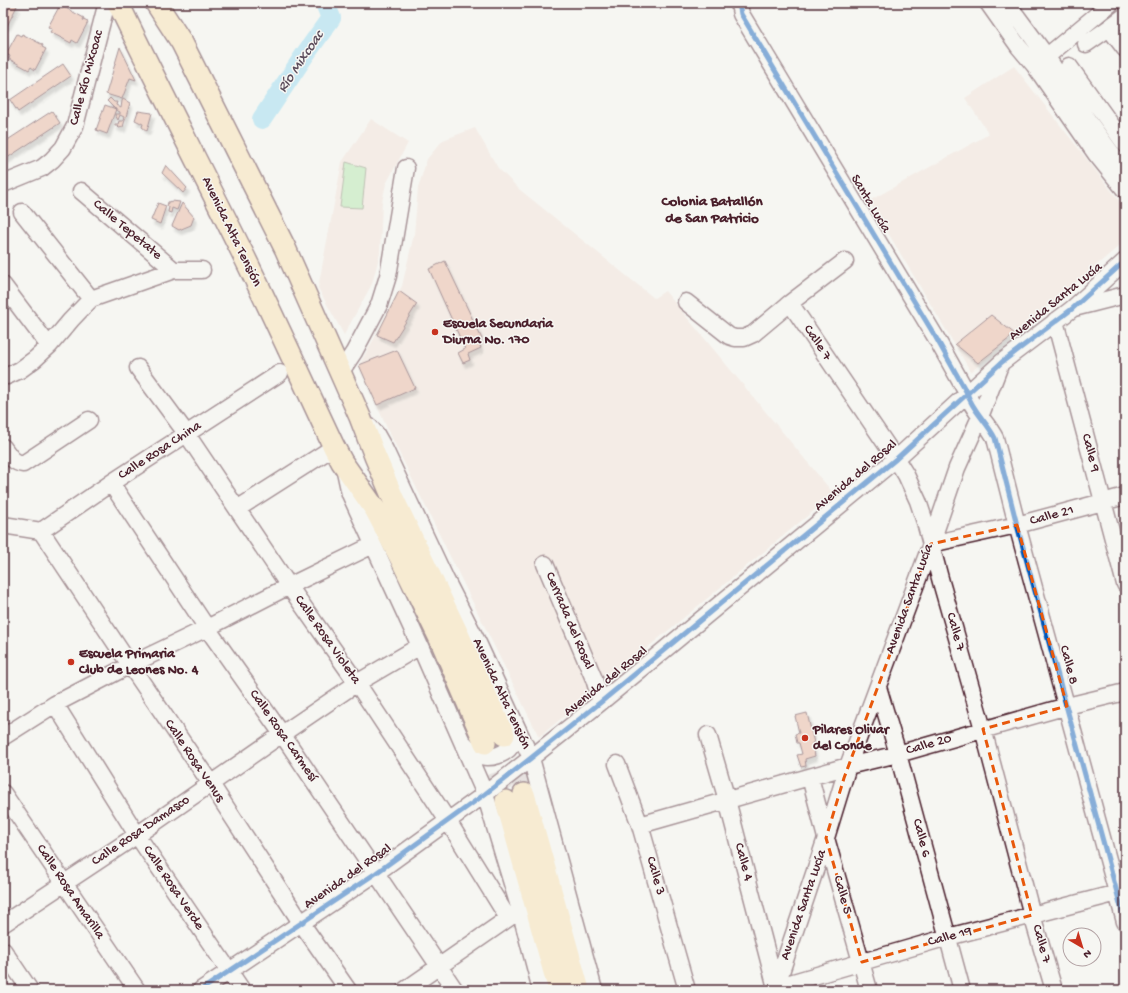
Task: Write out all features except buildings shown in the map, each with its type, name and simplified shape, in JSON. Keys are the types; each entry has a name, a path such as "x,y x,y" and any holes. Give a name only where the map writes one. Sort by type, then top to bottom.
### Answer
{"main road":[{"name":"Avenida Alta Tensión","path":"156,3 182,43 285,248 360,417 374,456 390,491 458,634 510,732"},
{"path":"168,3 182,43"},
{"name":"Avenida Alta Tensión","path":"109,4 143,56 159,85 238,244 286,366 338,454 375,509 403,563 442,643 485,743"},
{"path":"559,990 515,798 579,990"}],"street":[{"name":"Santa Lucía","path":"740,3 741,14 935,336 967,393 970,402 980,417"},
{"path":"988,3 1019,47 1041,62 1089,122 1125,172"},
{"path":"1007,3 1096,154 1125,190"},
{"path":"1041,62 1111,3"},
{"name":"Calle Río Mixcoac","path":"3,184 42,168 63,148 75,126 109,4"},
{"path":"1086,44 1125,16"},
{"path":"1109,28 1125,49"},
{"path":"1069,66 1120,125 1125,144"},
{"path":"340,373 354,352 379,305 388,276 406,168"},
{"name":"Calle Tepetate","path":"81,191 174,270"},
{"path":"22,212 91,299"},
{"path":"686,302 729,336 744,338 753,334 790,303 845,261"},
{"name":"Avenida Santa Lucía","path":"776,989 848,766 931,544 957,468 980,417 1002,362 1072,309 1125,261"},
{"path":"3,376 7,376 20,370 35,359 49,346 91,299 174,270 202,270"},
{"path":"3,285 49,346"},
{"path":"1072,309 1125,295"},
{"name":"Calle 7","path":"790,303 896,459 906,475 918,501 983,729 1032,916 1054,990"},
{"name":"Calle 9","path":"1055,321 1125,584"},
{"name":"Avenida del Rosal","path":"201,990 302,924 376,873 485,794 531,758 896,459 1002,362"},
{"name":"Calle Rosa China","path":"41,531 111,482 186,434 286,366"},
{"name":"Calle Rosa Violeta","path":"138,368 186,434 357,683 448,821 514,914"},
{"name":"Calle 8","path":"980,417 991,430 995,438 1017,526 1121,892 1125,922"},
{"path":"3,447 17,464 23,464 89,420"},
{"path":"237,509 338,454"},
{"name":"Avenida Alta Tensión","path":"338,454 350,494 420,646 485,794 514,914 541,990"},
{"name":"Calle Rosa Carmesí","path":"111,482 207,628 282,734 455,990"},
{"name":"Calle 21","path":"931,544 1017,526 1125,496"},
{"path":"3,525 41,531"},
{"name":"Calle Rosa Venus","path":"41,531 211,784 302,924 348,990"},
{"path":"3,737 55,704 130,665 373,545"},
{"name":"Cerrada del Rosal","path":"545,564 594,679 601,702"},
{"name":"Calle Rosa Damasco","path":"3,924 137,835 357,683 420,646"},
{"name":"Calle 6","path":"878,687 898,754 962,990"},
{"name":"Calle 20","path":"640,825 848,766 898,754 1067,706 1125,692"},
{"name":"Calle Rosa Verde","path":"55,704 137,835 242,990"},
{"path":"463,742 469,749 477,754 486,757 496,756 505,752 512,746 516,736 510,732"},
{"name":"Avenida Alta Tensión","path":"510,732 531,758 594,990"},
{"name":"Calle 4","path":"708,735 727,800 776,989"},
{"name":"Calle 3","path":"617,764 640,825 687,990"},
{"name":"Calle 5","path":"810,777 869,990"},
{"name":"Calle Rosa Amarilla","path":"3,794 137,990"},
{"name":"Calle 19","path":"776,989 948,937 1121,892"},
{"path":"405,990 514,914"},
{"path":"3,950 30,990"}],"highlighted area":[{"path":"1017,525 1067,706 983,729 1032,915 862,962 826,838 844,778 931,544"}],"shaded area":[{"path":"1014,66 1125,208 1125,241 971,372 869,201 989,134 965,98"},
{"path":"371,119 408,143 386,184 382,202 380,253 372,284 344,335 318,288 342,162"},
{"path":"475,128 498,168 519,189 654,298 665,291 834,494 539,737 386,426 359,365 402,286 414,234 418,188 427,159 443,140"}],"green space":[{"path":"346,162 366,168 362,208 340,207"}],"waterway":[{"name":"Río Mixcoac","path":"262,119 331,18 325,3"}],"tunnel":[{"path":"504,735 524,794"},
{"path":"485,743 506,801"}],"cycle path":[{"path":"740,3 741,14 935,336 967,393 972,405 995,438 1017,525 1125,922"},
{"path":"201,990 376,873 485,794 531,758 896,459 1002,362 1072,309 1125,261"}],"place":[{"name":"Escuela Secundaria Diurna No. 170","path":"435,332"},
{"name":"Escuela Primaria Club de Leones No. 4","path":"71,662"},
{"name":"Pilares Olivar del Conde","path":"805,738"}],"district":[{"name":"Colonia Batallón de San Patricio","path":"712,210"}]}
